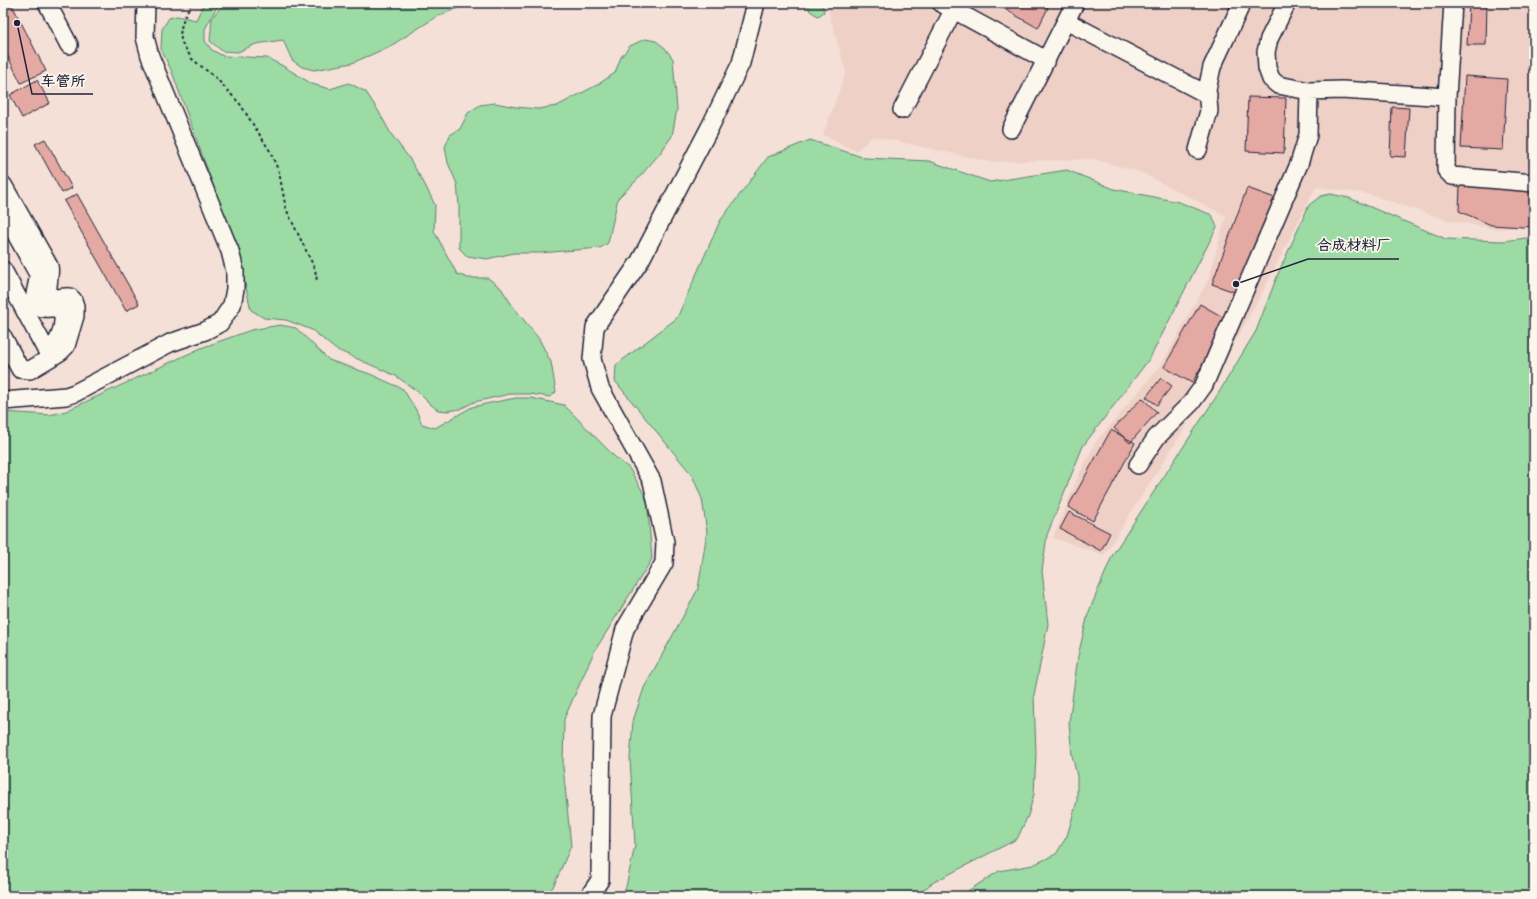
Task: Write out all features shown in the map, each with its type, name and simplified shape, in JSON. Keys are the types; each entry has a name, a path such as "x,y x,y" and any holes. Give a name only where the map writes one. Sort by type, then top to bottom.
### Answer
{"street":[{"path":"47,3 69,45"},
{"path":"3,401 66,396 75,393 170,343 205,331 220,323 232,305 235,289 235,271 230,250 150,56 145,37 146,3"},
{"path":"589,896 600,880 602,716 625,629 664,563 665,542 652,481 600,388 592,359 595,327 640,261 710,127 741,63 756,3"},
{"path":"1011,129 1075,3"},
{"path":"1198,150 1208,121 1208,95 1212,67 1242,3"},
{"path":"1288,3 1269,39 1266,52 1267,68 1272,79 1278,85 1309,91 1342,90 1447,97"},
{"path":"1454,3 1447,97 1446,170 1452,176 1534,182"},
{"path":"902,110 950,5 1046,60"},
{"path":"1066,21 1208,95"},
{"path":"1138,465 1156,438 1191,403 1204,385 1299,164 1308,135 1309,91"},
{"path":"3,185 49,266 50,274 47,287 49,294 54,298 70,298 73,300 75,306 75,316 66,346 60,352 30,370 20,369 3,337"},
{"path":"3,212 38,274 39,282 34,299 35,302 42,308 57,308 63,314 63,322 56,344 49,348 45,348 3,270"}],"path":[{"path":"191,3 182,23 180,34 182,43 192,59 216,78 240,104 270,151 279,172 286,208 315,269 317,281"}],"shaded area":[{"path":"826,3 1534,3 1534,225 1497,229 1450,221 1368,194 1316,187 1263,291 1207,393 1104,555 1053,538 1078,476 1096,442 1162,364 1209,278 1226,216 1140,172 1093,159 990,162 873,136 856,151 823,135 846,72"}],"green space":[{"path":"204,3 219,3 205,29 205,41 212,50 223,56 267,58 312,84 330,89 349,83 366,92 391,134 409,158 435,205 434,231 457,274 468,278 488,278 501,288 512,305 539,339 551,362 556,392 550,397 530,394 510,394 474,402 460,409 448,411 438,410 418,392 396,376 335,349 312,330 286,320 264,318 251,310 239,257 172,72 161,49 162,29 169,18 177,16 196,20"},
{"path":"224,3 470,3 436,17 389,47 352,63 314,70 302,67 292,60 283,40 256,44 238,52 222,51 210,41 212,18"},
{"path":"807,3 822,3 824,12 818,16 810,11"},
{"path":"645,39 656,41 665,48 673,59 677,109 672,136 661,152 637,180 618,198 608,243 600,248 540,253 514,253 487,259 467,256 459,248 459,206 457,184 448,163 445,147 450,135 460,129 468,113 480,105 495,103 538,109 557,106 597,85 615,73 621,57 630,46"},
{"path":"810,140 865,158 929,161 990,182 1067,170 1114,189 1179,202 1212,215 1217,227 1150,358 1083,446 1047,535 1042,571 1048,624 1034,695 1036,754 1034,794 1028,816 1017,839 932,883 916,896 622,896 626,887 635,845 630,759 633,721 644,688 698,589 707,532 702,499 692,475 615,381 616,365 677,318 720,221 768,157"},
{"path":"1331,194 1349,198 1446,239 1503,241 1534,237 1534,896 960,896 999,871 1033,865 1056,854 1067,836 1077,801 1077,776 1072,755 1069,723 1078,656 1088,614 1113,554 1218,394 1256,331 1278,274 1309,205 1321,196"},
{"path":"280,325 296,328 329,360 370,374 403,389 416,410 422,424 435,428 472,407 516,398 531,398 564,405 615,457 629,468 647,499 652,559 594,652 564,719 563,766 571,846 554,885 547,896 3,896 3,412 50,415 66,411 201,348 251,330"}],"building":[{"path":"3,3 11,3 46,71 21,83 3,47"},
{"path":"994,3 1039,3 1048,8 1038,28"},
{"path":"1469,3 1487,3 1486,45 1467,45"},
{"path":"1465,76 1507,79 1503,150 1461,148"},
{"path":"37,80 50,103 22,118 10,95"},
{"path":"1248,97 1286,98 1284,153 1246,151"},
{"path":"1392,107 1409,108 1406,157 1390,156"},
{"path":"45,139 72,188 62,193 35,144"},
{"path":"1460,185 1534,188 1534,226 1523,227 1491,225 1459,211"},
{"path":"1247,188 1275,198 1240,294 1212,284"},
{"path":"77,194 139,304 126,311 64,201"},
{"path":"1200,304 1228,320 1192,383 1164,367"},
{"path":"1161,378 1172,386 1157,405 1146,397"},
{"path":"1142,398 1157,412 1130,443 1114,428"},
{"path":"1111,430 1135,443 1093,521 1068,507"},
{"path":"1069,512 1110,533 1101,551 1060,529"}],"place":[{"name":"车管所","path":"17,23"},
{"name":"合成材料厂","path":"1236,284"}]}
